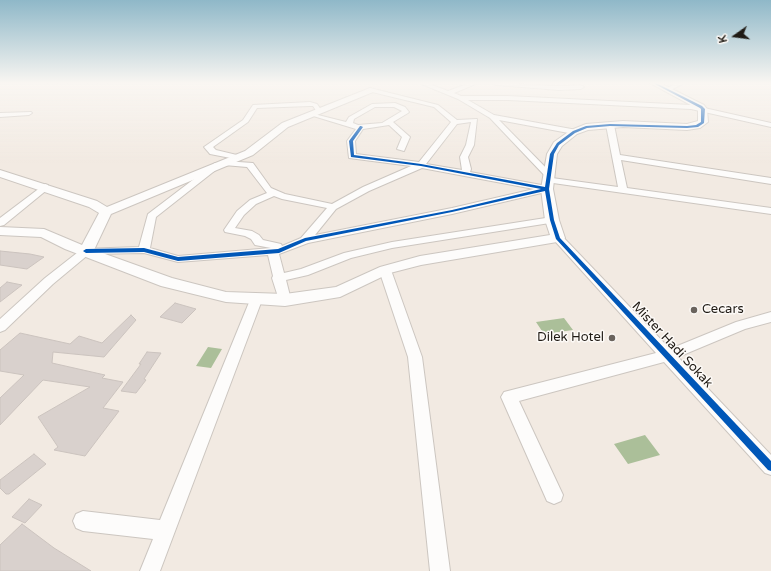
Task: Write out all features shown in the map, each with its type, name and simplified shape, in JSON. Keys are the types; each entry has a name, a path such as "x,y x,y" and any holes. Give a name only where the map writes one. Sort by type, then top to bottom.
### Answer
{"street":[{"path":"238,158 213,152 208,147 246,121 253,110"},
{"path":"0,327 49,281 86,251 106,212 249,154 285,126 321,110"},
{"path":"349,124 351,118 366,110"},
{"path":"315,112 361,127 384,125 406,112 404,110"},
{"path":"440,110 455,122 475,120 470,145 464,157 467,169 465,173"},
{"path":"480,110 492,117 549,182"},
{"path":"0,231 44,233 70,246 167,282 226,297 256,300 285,300 340,292 385,270 420,261 558,238 552,220 549,182 552,154 558,144 574,132 586,128 610,125 696,126 703,122 703,110"},
{"path":"706,110 771,125"},
{"path":"0,115 29,113"},
{"path":"492,117 574,132"},
{"path":"390,122 406,137 401,149"},
{"path":"306,240 333,207 366,189 421,165 455,122"},
{"path":"610,125 623,191"},
{"path":"361,127 351,141 352,156 421,165 465,173 623,191 771,211"},
{"path":"616,157 771,181"},
{"path":"144,250 151,216 169,201 222,164 250,165 268,190 274,193 333,207"},
{"path":"0,172 93,204 106,212"},
{"path":"86,251 144,250 178,259 273,251 289,247 306,240 452,211 549,182"},
{"path":"0,223 46,187"},
{"path":"274,193 253,202 240,213 229,230 248,233 255,237 260,243 266,245 289,247"},
{"path":"278,278 304,272 348,255 392,245 552,220"},
{"name":"Mister Hadi Sokak","path":"558,238 666,356 771,467"},
{"path":"273,251 278,278 285,300"},
{"path":"385,270 415,358 440,571"},
{"path":"150,571 256,300"},
{"path":"554,495 509,397 666,356 741,325 771,317"},
{"path":"83,521 166,531"}],"shaded area":[{"path":"564,318 573,330 544,334 536,322"},
{"path":"208,347 222,349 211,368 196,366"},
{"path":"645,435 660,455 628,464 614,444"}],"building":[{"path":"0,251 44,257 27,269 0,265"},
{"path":"7,282 22,285 0,302 0,288"},
{"path":"175,303 196,309 182,323 160,317"},
{"path":"131,315 136,320 104,357 53,352 52,363 105,375 102,378 123,382 103,408 119,411 85,456 54,450 58,447 38,417 90,387 43,380 0,425 0,398 24,375 0,371 0,350 20,333 70,344 79,336 102,343"},
{"path":"147,352 161,353 144,379 146,380 136,393 121,391 141,364 139,364"},
{"path":"34,454 46,464 9,494 6,494 0,488 0,480"},
{"path":"29,499 42,505 25,523 12,517"},
{"path":"22,524 54,548 91,571 0,571 0,545"}],"cycle path":[{"path":"703,110 703,122 697,126 610,125 586,127 574,132 558,144 552,154 547,189 552,220 558,238 771,467"},
{"path":"86,251 144,250 178,259 279,251 305,240 452,211 547,189 421,165 352,156 351,141 361,127"}],"place":[{"name":"Cecars","path":"694,310"},
{"name":"Dilek Hotel","path":"612,338"}]}
